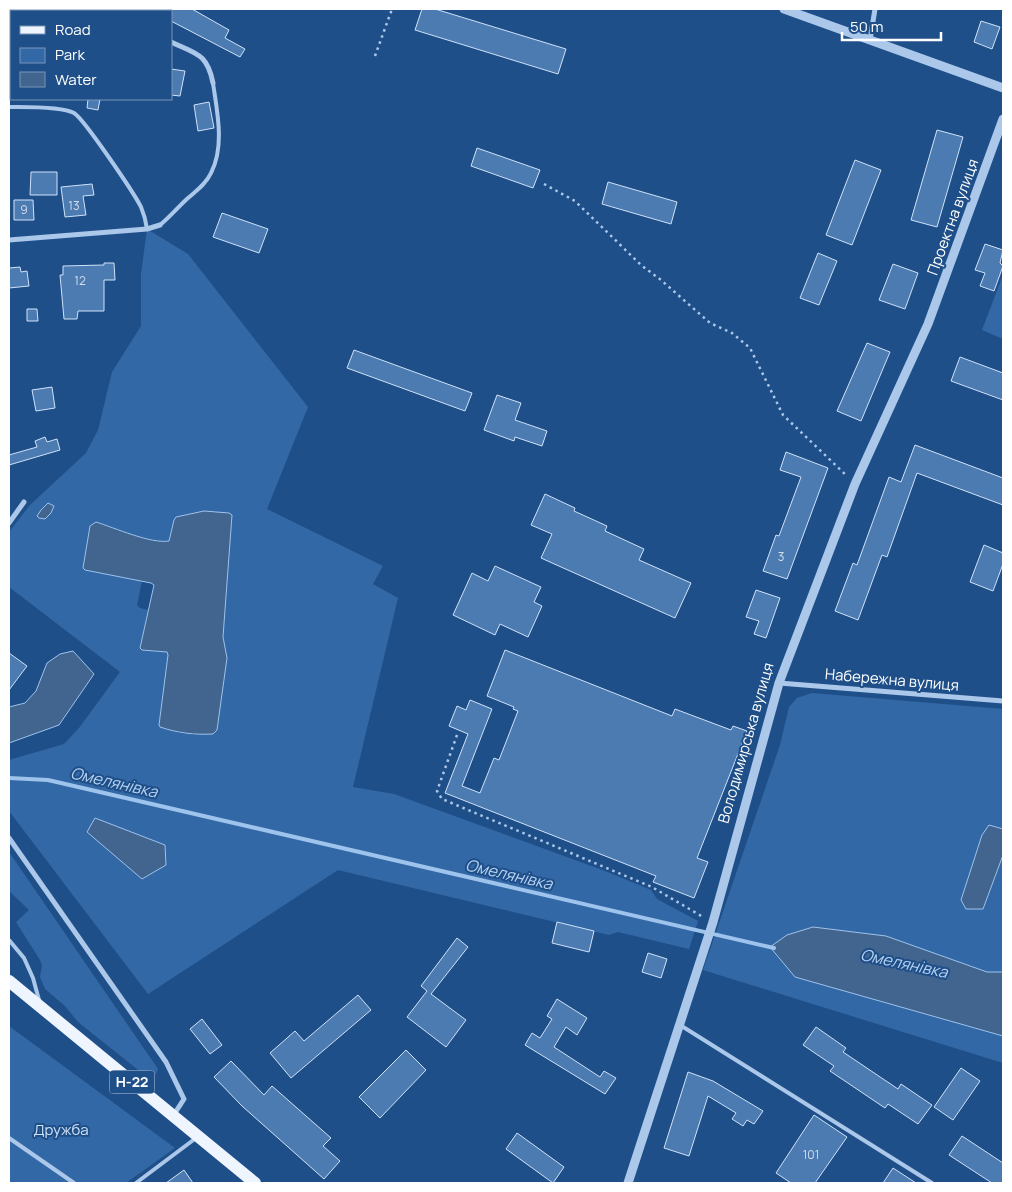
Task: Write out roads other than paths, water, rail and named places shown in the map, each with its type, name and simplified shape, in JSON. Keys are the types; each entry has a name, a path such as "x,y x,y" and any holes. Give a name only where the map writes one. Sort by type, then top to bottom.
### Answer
{"main road":[{"name":"Н-22","path":"9,981 256,1183"}],"street":[{"path":"784,9 1003,88"},
{"path":"870,40 875,9"},
{"path":"172,43 206,61 210,68 213,82"},
{"name":"Проектна вулиця","path":"928,324 1003,119"},
{"path":"9,240 147,229 160,225"},
{"name":"Володимирська вулиця","path":"629,1183 712,926 779,683 855,484 928,324"},
{"path":"9,523 24,502"},
{"name":"Набережна вулиця","path":"779,683 1003,701"},
{"path":"9,838 166,1062 184,1098 172,1116"}],"lane":[{"path":"160,225 202,186 214,168 218,138 213,82"},
{"path":"9,107 61,110 74,113 136,198 145,218 147,229"},
{"path":"9,940 24,958 33,978 41,1007"},
{"path":"679,1024 932,1183"},
{"path":"136,1183 198,1137"},
{"path":"9,1138 74,1183"}],"water":[{"path":"48,503 54,506 51,513 45,519 39,518 37,516"},
{"path":"204,511 229,513 232,515 223,637 227,658 217,730 213,734 193,734 160,727 159,725 168,655 167,652 142,650 140,648 154,585 83,568 90,526 96,522 143,538 169,541 176,517"},
{"path":"73,651 94,674 59,725 9,743 9,707 25,703 36,691 47,663 60,654"},
{"path":"95,818 165,845 166,865 142,879 87,832"},
{"path":"989,825 1003,829 1003,855 983,909 966,909 961,900 982,835"},
{"path":"813,927 886,936 987,972 1003,972 1003,1036 795,977 770,947 787,935"}],"waterway":[{"name":"Омелянівка","path":"9,778 48,780 774,948"}],"park label":[{"name":"Дружба","path":"61,1130"}]}
